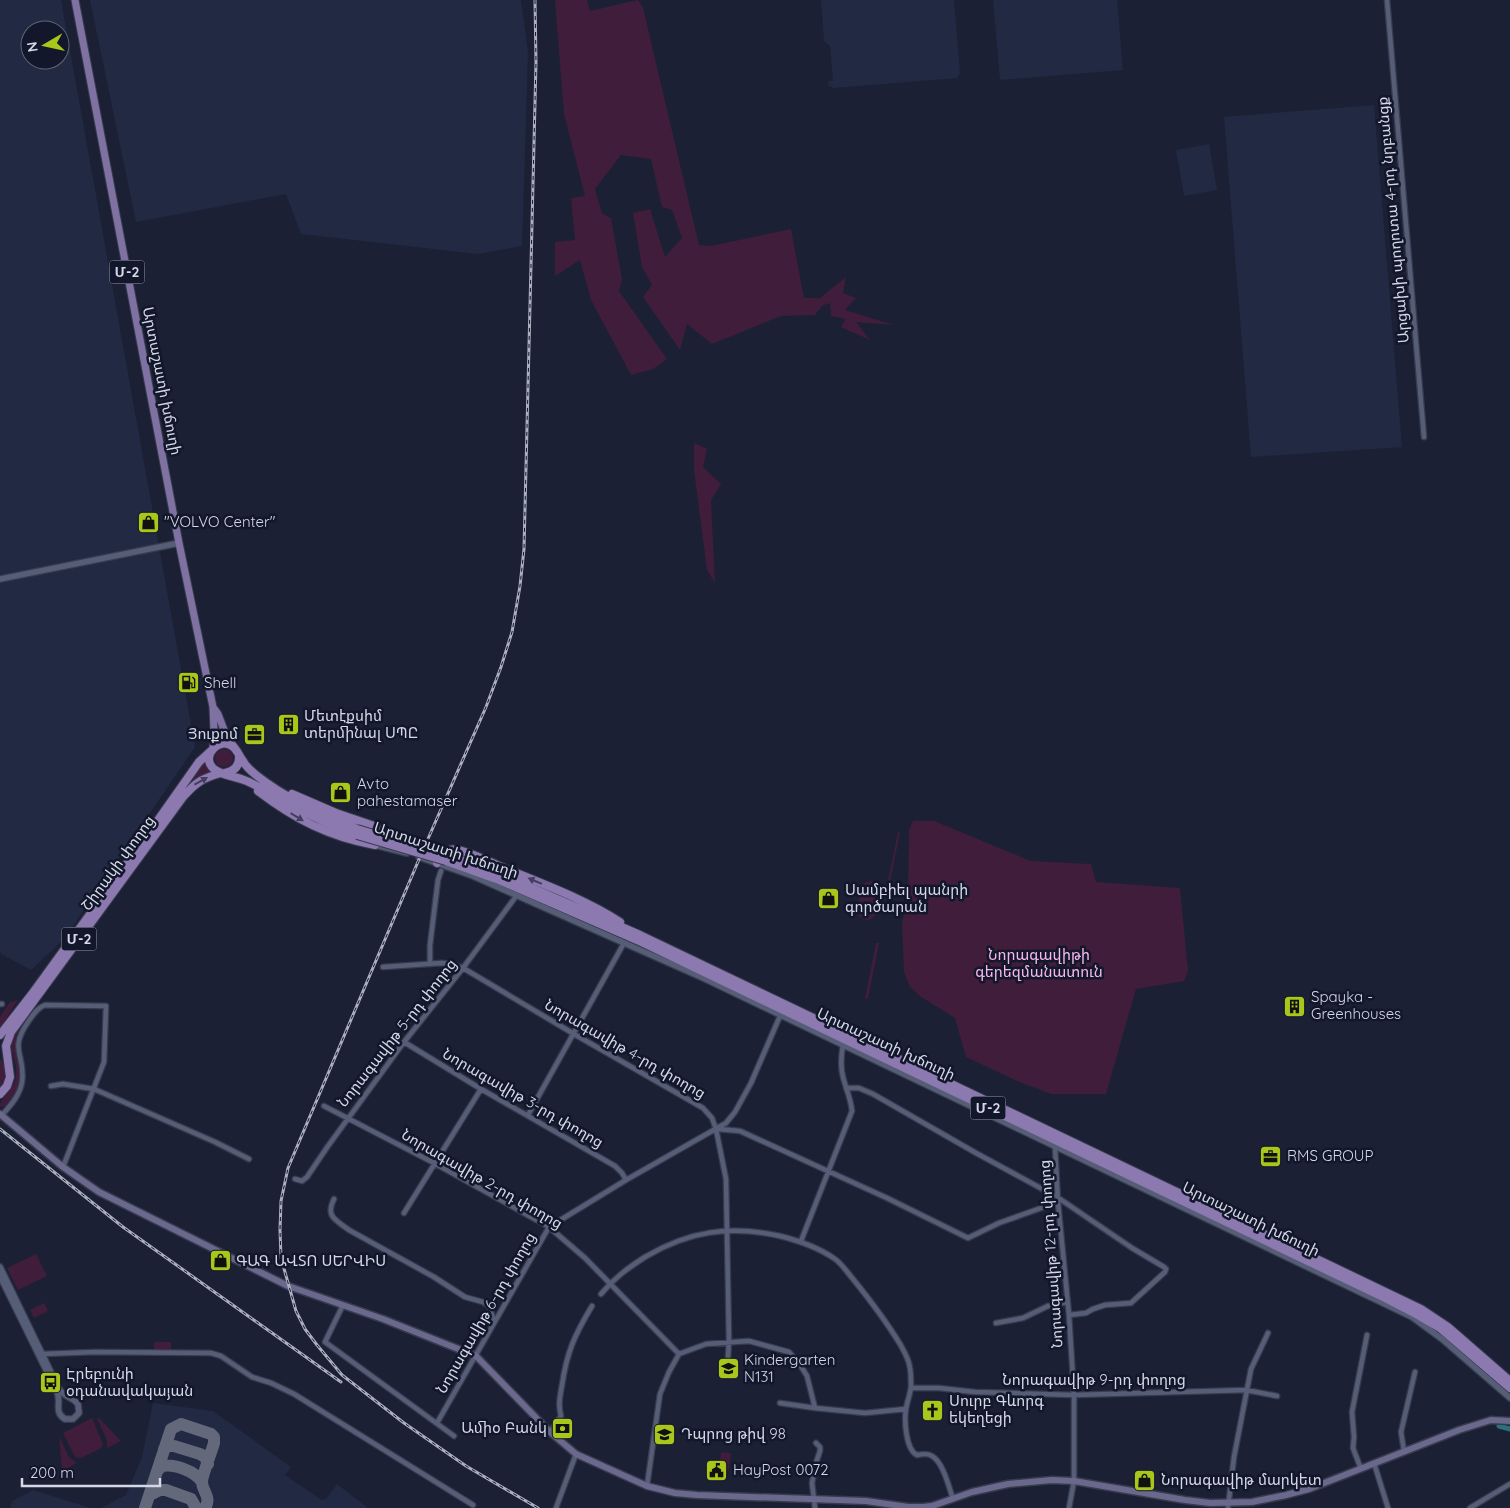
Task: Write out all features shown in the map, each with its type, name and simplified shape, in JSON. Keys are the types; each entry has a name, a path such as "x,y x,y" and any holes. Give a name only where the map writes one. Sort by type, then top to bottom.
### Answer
{"highway":[{"path":"212,750 219,744 224,743 236,751 239,761 237,766 232,771 223,773"},
{"name":"Արտաշատի խճուղի","path":"212,750 209,757 210,764 215,770 260,787 307,814 357,832 447,858 475,864 640,935 1421,1309 1448,1327 1510,1381"},
{"name":"Շիրակի փողոց","path":"0,1035 32,994 199,762 212,750"},
{"name":"Արտաշատի խճուղի","path":"236,751 246,766 259,777 306,807 357,832"},
{"name":"Շիրակի փողոց","path":"0,1094 7,1086 10,1077 6,1046 11,1032 183,797 200,780 223,773"},
{"path":"243,779 269,799 310,825 357,842 375,845 378,832 377,827 329,810 259,777"},
{"path":"437,863 442,854 451,850 475,856 603,911 640,935"},
{"name":"Արտաշատի խճուղի","path":"447,858 645,944 1392,1302 1440,1328 1510,1388"},
{"path":"0,1053 7,1060"}],"main road":[{"name":"Արտաշատի խճուղի","path":"75,0 179,543 213,708 214,732 212,750"},
{"name":"Արտաշատի խճուղի","path":"213,708 218,714 226,735 236,751"},
{"path":"1,1114 63,1167 99,1192 288,1286 429,1336 476,1356 550,1432 576,1454 647,1486 675,1493 866,1500 908,1507 923,1507 932,1506 972,1492 1008,1484 1052,1480 1229,1505 1252,1502 1309,1489 1459,1430 1490,1420 1509,1421"}],"street":[{"name":"Արցախի պողոտա 4-րդ նրբանցք","path":"1387,0 1424,437"},
{"path":"0,579 179,543"},
{"name":"Արտաշատի խճուղի","path":"375,845 420,857 473,876 701,977 1412,1317 1442,1339 1510,1398"},
{"path":"430,964 430,945 438,880 441,871"},
{"name":"Նորագավիթ 5-րդ փողոց","path":"295,1179 302,1181 307,1177 404,1042 463,968 517,895"},
{"path":"528,1115 624,943"},
{"name":"Նորագավիթ 4-րդ փողոց","path":"383,968 430,964 451,964 463,968 704,1108 712,1118 716,1129 726,1179 728,1357"},
{"path":"1,1114 16,1098 21,1088 23,1076 18,1044 19,1038 37,1010 45,1005 106,1006 104,1062 63,1167"},
{"name":"Նորագավիթ 6-րդ փողոց","path":"437,1423 549,1227 626,1180 726,1124 751,1083 780,1016"},
{"name":"Նորագավիթ 3-րդ փողոց","path":"404,1042 614,1166 622,1173 626,1180"},
{"path":"801,1241 852,1111 852,1102 842,1075 843,1045"},
{"path":"51,1086 63,1084 94,1089 249,1159"},
{"path":"846,1088 859,1088 873,1094 1057,1200 1166,1269 1131,1303 1105,1305 1093,1308 1086,1313 1069,1315"},
{"path":"404,1213 481,1089"},
{"name":"Նորագավիթ 2-րդ փողոց","path":"324,1106 434,1163 549,1227 586,1258 679,1354"},
{"path":"716,1129 740,1130 968,1238 999,1223 1057,1200"},
{"name":"Նորագավիթ 12-րդ փողոց","path":"1055,1147 1057,1200 1069,1315 1074,1395 1074,1482 1069,1508"},
{"path":"334,1199 330,1212 343,1225 465,1297 483,1302 489,1306 494,1321"},
{"path":"601,1294 626,1268 682,1238 728,1230 756,1231 801,1241 819,1249 837,1260 883,1316 904,1351 910,1367 910,1388 905,1421 910,1449 914,1454 932,1455 938,1460 953,1499"},
{"path":"0,1268 40,1354 60,1399 58,1410 61,1417 73,1419 78,1415 79,1407 76,1401 64,1395 59,1389 40,1354 0,1276"},
{"path":"996,1323 1023,1318 1048,1306 1067,1302"},
{"path":"343,1305 325,1342 454,1436"},
{"path":"550,1432 561,1416 559,1407 566,1362 572,1343 592,1306"},
{"path":"1229,1505 1234,1457 1246,1390 1251,1369 1268,1333"},
{"path":"1361,1469 1353,1448 1352,1412 1367,1335"},
{"path":"647,1486 660,1394 668,1372 679,1354 706,1344 729,1341 749,1341 789,1352 807,1376 815,1408"},
{"path":"40,1354 95,1352 210,1353 221,1356 252,1377 294,1394 473,1505"},
{"path":"1404,1451 1401,1432 1415,1372"},
{"name":"Նորագավիթ 9-րդ փողոց","path":"910,1388 1074,1395 1246,1390 1277,1396"},
{"path":"59,1404 63,1399 69,1398"},
{"path":"780,1403 865,1413 906,1410"},
{"path":"815,1508 812,1483 820,1451 820,1447 816,1443"},
{"path":"556,1508 576,1454"},
{"path":"1374,1463 1388,1508"},
{"path":"1470,1508 1510,1484"}],"shaded area":[{"path":"0,0 61,0 65,20 20,20 20,70 70,70 70,50 195,747 64,939 31,970 1,954"},
{"path":"90,0 521,0 528,53 522,246 478,254 301,234 286,194 136,222"},
{"path":"821,0 954,0 960,73 957,78 833,88 828,85 828,81 833,81 830,46 824,41"},
{"path":"993,0 1117,0 1123,70 1000,80"},
{"path":"1374,105 1402,447 1251,457 1224,117"},
{"path":"1209,144 1217,190 1184,196 1176,150"},
{"path":"153,1403 213,1411 291,1467 285,1475 322,1500 326,1499 337,1484 368,1508 101,1508 126,1495 142,1457"},
{"path":"33,1490 91,1508 10,1508 12,1501"}],"green space":[{"path":"555,0 587,0 590,11 638,0 643,8 699,245 711,246 791,229 804,298 820,298 846,277 843,293 856,298 845,310 894,325 856,322 870,340 841,327 846,319 831,316 830,303 822,306 815,315 781,316 712,344 687,324 680,350 643,297 652,285 642,267 633,213 650,209 665,257 682,238 672,210 662,207 651,159 621,155 595,189 602,213 611,218 622,279 619,291 667,359 653,369 631,375 591,300 580,260 555,276 555,242 575,240 571,198 585,196 564,114"},
{"path":"694,443 707,449 703,467 721,484 711,500 715,583 707,570 694,470"},
{"path":"224,749 230,752 233,758 230,764 224,767 218,764 215,758 218,752"},
{"path":"205,761 210,773 197,778 192,783 189,781"},
{"name":"Նորագավիթի գերեզմանատուն","path":"913,821 934,821 1031,861 1091,864 1096,882 1180,888 1188,971 1184,981 1136,989 1106,1094 1051,1094 1015,1080 966,1057 955,1018 921,997 910,987 904,972 902,923 908,899 909,830"},
{"path":"898,832 900,832 890,882 888,881"},
{"path":"872,881 878,884 880,889 880,903 875,916 865,920 859,916 858,900 864,884"},
{"path":"876,943 879,943 868,999 865,999"},
{"path":"18,1000 0,1028 0,1017 10,1002"},
{"path":"19,1029 16,1040 18,1085 6,1106 0,1107 2,1100 15,1080 16,1068 12,1042"},
{"path":"0,1058 5,1073 0,1088"},
{"path":"36,1254 47,1276 18,1290 7,1268"},
{"path":"44,1303 48,1311 34,1318 30,1310"},
{"path":"154,1342 171,1342 171,1350 154,1349"},
{"path":"92,1418 103,1444 101,1448 81,1458 75,1457 63,1433"},
{"path":"99,1418 121,1441 107,1448 107,1440 97,1419"},
{"path":"59,1436 69,1457 77,1463 62,1471"},
{"path":"721,1452 731,1453 729,1470 719,1469"}],"waterway":[{"path":"1499,1426 1510,1429"}],"taxiway":[{"path":"145,1508 171,1429 181,1424 211,1434 214,1437 214,1443 202,1482 207,1497 205,1508"},
{"path":"164,1449 168,1446 174,1446 200,1454 205,1457 208,1464"},
{"path":"158,1470 162,1466 179,1467 195,1475 202,1482"},
{"path":"150,1495 160,1490 166,1490 191,1499 196,1508"}],"railway":[{"path":"535,0 536,62 524,549 512,632 486,707 288,1168 281,1201 280,1230 281,1258 296,1311 305,1329 342,1375 404,1423 466,1466 538,1508"},
{"path":"0,1129 123,1227 341,1382"}],"place":[{"name":"\"VOLVO Center\"","path":"148,522"},
{"name":"Shell","path":"188,683"},
{"name":"Մետէքսիմ տերմինալ ՍՊԸ","path":"288,725"},
{"name":"Յուքոմ","path":"254,734"},
{"name":"Avto pahestamaser","path":"341,793"},
{"name":"Սամբիել պանրի գործարան","path":"829,899"},
{"name":"Spayka - Greenhouses","path":"1295,1006"},
{"name":"RMS GROUP","path":"1271,1156"},
{"name":"ԳԱԳ ԱՎՏՈ ՍԵՐՎԻՍ","path":"220,1261"},
{"name":"Kindergarten N131","path":"728,1369"},
{"name":"Էրեբունի օդանավակայան","path":"50,1383"},
{"name":"Սուրբ Գևորգ եկեղեցի","path":"933,1410"},
{"name":"Ամիօ Բանկ","path":"563,1428"},
{"name":"Դպրոց թիվ 98","path":"665,1434"},
{"name":"HayPost 0072","path":"717,1470"},
{"name":"Նորագավիթ մարկետ","path":"1145,1480"}]}
